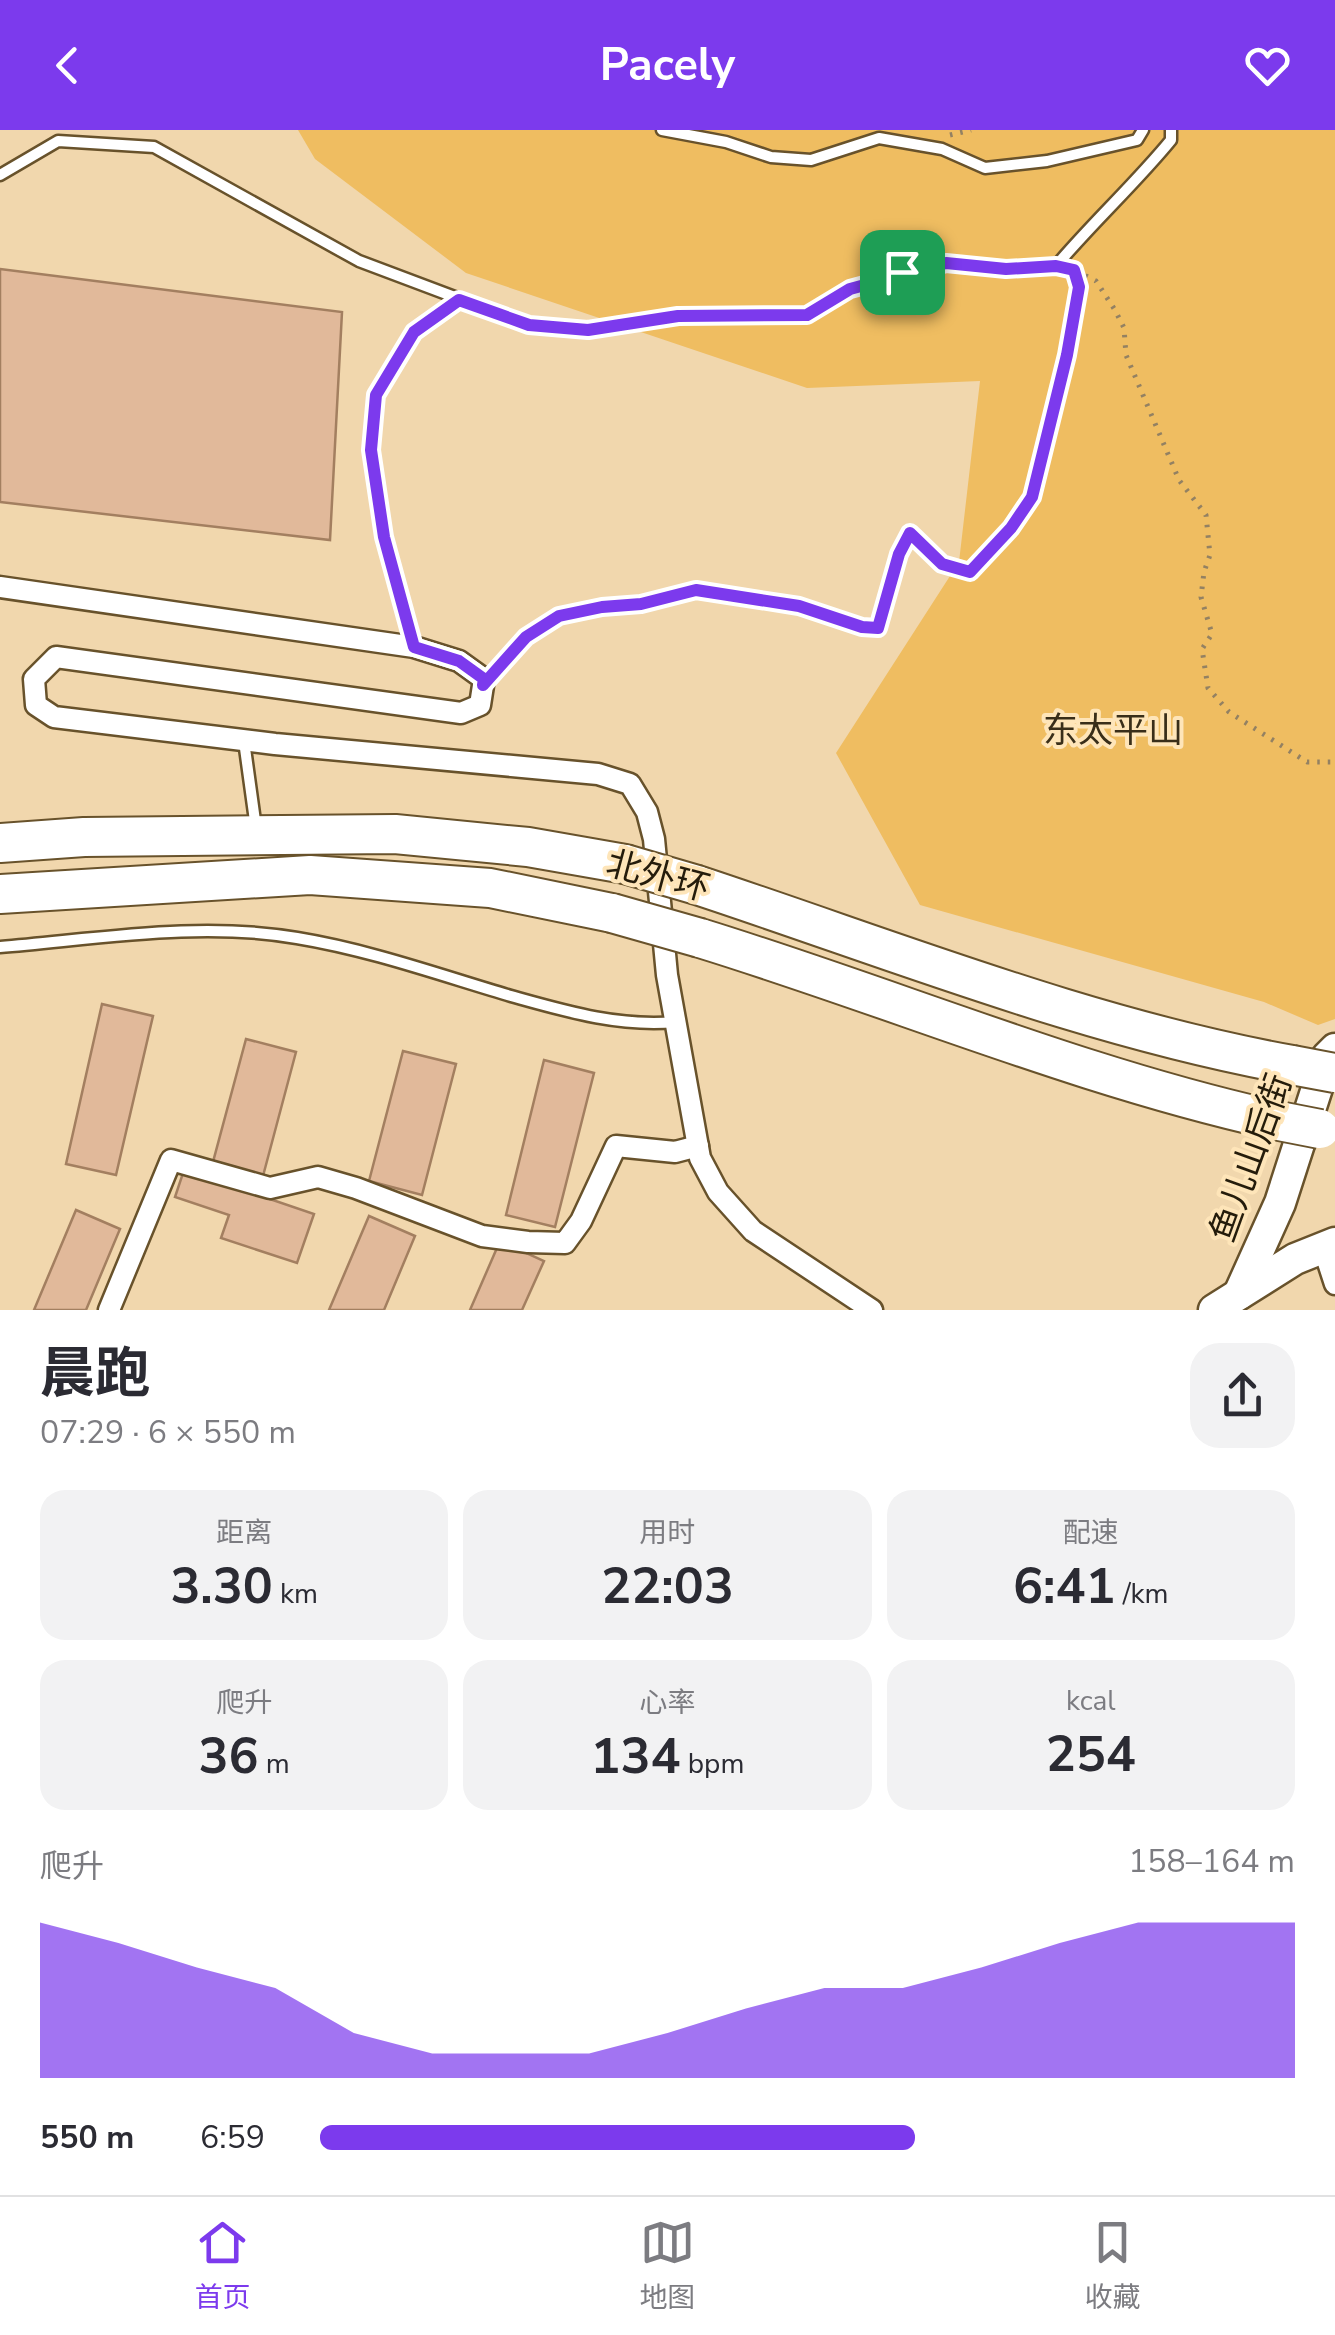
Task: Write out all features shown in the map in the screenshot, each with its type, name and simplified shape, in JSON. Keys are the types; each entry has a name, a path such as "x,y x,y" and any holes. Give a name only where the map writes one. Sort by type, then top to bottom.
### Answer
{"highway":[{"name":"北外环","path":"0,843 84,837 395,834 528,848 625,864 697,884 1094,1019 1215,1051 1335,1073"},
{"name":"北外环","path":"0,894 310,875 490,888 612,912 794,967 1045,1057 1202,1103 1327,1130"}],"street":[{"path":"0,587 414,647 459,661 484,679 480,705 461,713 56,657 34,678 36,705 54,718 598,774 630,784 647,812 654,838 667,975 700,1158 718,1192 753,1231 872,1310"},
{"name":"鱼儿山后街","path":"1226,1302 1280,1203 1327,1057 1335,1049"},
{"path":"109,1310 171,1160 270,1188 318,1178 356,1188 482,1236 565,1243 581,1221 616,1146 675,1152 698,1146"},
{"path":"1329,1245 1335,1284"},
{"name":"鱼儿山后街","path":"1226,1302 1296,1258 1329,1245"}],"lane":[{"path":"662,130 726,142 771,157 811,160 879,138 942,149 985,168 1047,161 1105,148 1137,140 1143,130"},
{"path":"0,175 58,141 154,147 359,261 529,325 588,330 678,316 807,315 850,289 946,263 1006,269 1056,266 1171,140 1171,130"},
{"path":"414,647 384,537 371,450 376,395 414,332 459,300"},
{"path":"244,740 257,834"},
{"path":"0,947 159,934 242,932 294,937 370,952 570,1013 618,1022 675,1022"}],"path":[{"path":"483,685 526,637 559,616 641,604 696,590 799,606 862,627 878,628 899,554 910,533 942,564 970,572 1011,528 1032,497 1076,304 1079,287 1074,270 1096,282 1115,310 1124,328 1126,354 1179,480 1206,514 1210,555 1201,597 1212,634 1202,649 1208,688 1230,712 1307,762 1335,762"}],"green space":[{"name":"东太平山","path":"298,130 1335,130 1335,1019 1318,1025 1264,1002 920,905 836,753 959,562 980,381 807,388 466,273 315,159"}],"building":[{"path":"0,269 342,312 330,540 0,502"},
{"path":"102,1004 153,1016 116,1175 66,1164"},
{"path":"246,1039 296,1052 263,1176 213,1162"},
{"path":"403,1051 456,1064 422,1195 369,1181"},
{"path":"544,1060 594,1073 555,1227 506,1215"},
{"path":"184,1170 314,1214 297,1263 221,1238 229,1215 175,1197"},
{"path":"76,1210 120,1229 86,1310 34,1310"},
{"path":"369,1216 415,1236 384,1310 329,1310"},
{"path":"500,1241 544,1261 522,1310 470,1310"}],"route":[{"path":"946,263 1006,269 1056,266 1074,270 1079,287 1067,355 1032,497 1011,528 970,572 942,564 910,533 899,554 878,628 829,618 799,606 696,590 641,604 559,616 526,637 483,685 484,679 459,661 414,647 384,537 371,450 376,395 414,332 459,300 529,325 588,330 678,316 807,315 850,289 902,272 946,263"}]}
